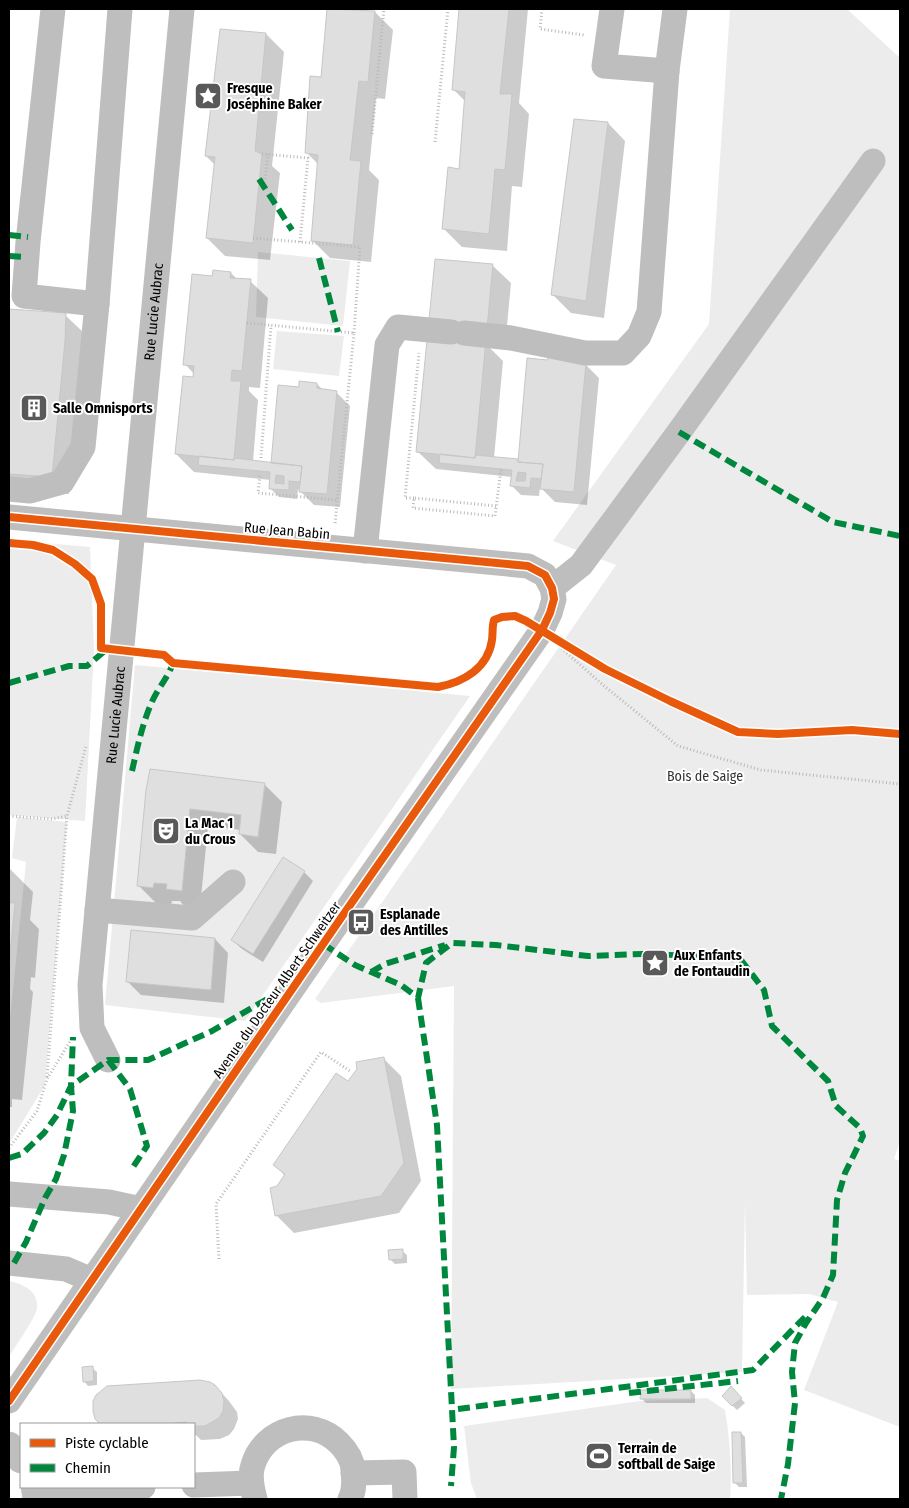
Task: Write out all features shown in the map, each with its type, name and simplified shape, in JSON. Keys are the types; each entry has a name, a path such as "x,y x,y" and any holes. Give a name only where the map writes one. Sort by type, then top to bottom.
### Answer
{"main road":[{"path":"9,1446 20,1458"}],"street":[{"path":"53,9 24,296 97,304"},
{"path":"9,489 30,491 62,482 83,447 97,304 120,9"},
{"name":"Rue Lucie Aubrac","path":"108,1060 92,1028 90,985 122,659 175,9"},
{"path":"612,9 604,66 668,71"},
{"path":"365,551 387,345 398,327 510,338 585,353 623,353 639,336 649,312 668,71 675,9"},
{"path":"552,588 581,565 679,432 873,161"},
{"name":"Rue Jean Babin","path":"9,517 528,566 545,575 552,588"},
{"name":"Avenue du Docteur Albert Schweitzer","path":"9,1402 341,918 542,630 554,599 552,588"},
{"path":"97,910 192,918 233,882"},
{"path":"9,1194 110,1202 141,1209"},
{"path":"9,1263 66,1269 92,1280"},
{"path":"195,1485 253,1491 252,1467 259,1451 270,1439 284,1430 301,1427 318,1429 333,1437 345,1449 352,1465 354,1482 350,1499"},
{"path":"353,1473 404,1472 405,1499"},
{"path":"36,1492 122,1488"}],"path":[{"path":"372,134 384,9"},
{"path":"435,142 448,9"},
{"path":"542,9 540,29 588,35 604,66"},
{"path":"262,154 308,158 300,242"},
{"path":"260,179 265,180 268,154"},
{"path":"253,238 360,248 354,333 335,524 340,524"},
{"path":"247,323 354,333"},
{"path":"261,458 271,325"},
{"path":"421,329 405,498 496,506"},
{"path":"414,498 413,508 494,516 501,468"},
{"path":"260,476 258,493 337,500"},
{"path":"542,630 581,654"},
{"path":"542,630 603,685 678,746 761,770 900,784"},
{"path":"47,1079 67,816 86,744"},
{"path":"9,816 52,819 67,816"},
{"path":"219,1259 216,1204 321,1052 350,1070"}],"green space":[{"name":"Bois de Saige","path":"730,9 847,9 900,58 900,1141 894,1159 900,1161 900,1427 804,1390 838,1302 809,1294 747,1295 745,1201 742,1372 451,1389 454,986 321,1003 315,999 616,565 553,541 709,324"},
{"path":"258,252 350,261 343,326 256,317"},
{"path":"277,331 344,336 339,376 273,369"},
{"path":"9,540 90,547 94,650 85,821 9,815"},
{"path":"135,665 470,696 245,1021 105,1005"},
{"path":"17,817 67,822 45,1085 9,1144 9,1029 26,862 12,858"},
{"path":"9,1281 29,1289 35,1297 37,1308 9,1357"},
{"name":"Terrain de softball de Saige","path":"707,1398 725,1410 730,1455 730,1499 477,1499 471,1483 464,1426 640,1401"}],"building":[{"path":"327,9 375,11 368,82 359,81 350,160 361,161 353,245 311,241 318,155 305,153 310,76 321,77"},
{"path":"459,9 509,9 500,94 512,94 505,170 495,169 489,234 442,229 448,167 459,169 465,92 452,90"},
{"path":"220,29 266,33 255,151 262,154 253,243 206,238 215,157 205,156"},
{"path":"574,119 608,122 586,301 551,295"},
{"path":"435,259 493,264 475,458 416,452"},
{"path":"213,270 231,272 230,278 251,279 242,371 232,370 231,381 241,381 234,460 175,454 183,376 193,377 194,366 183,365 192,274 212,276"},
{"name":"Salle Omnisports","path":"9,309 66,313 52,477 9,474"},
{"path":"548,354 586,363 574,492 540,489 543,464 518,462 527,358 548,360"},
{"path":"299,381 317,383 317,388 337,391 327,494 299,492 302,466 271,463 278,385 299,387"},
{"path":"440,454 475,458 475,455 518,459 518,462 543,464 541,479 531,478 530,488 510,486 512,470 439,463","holes":["518,472 526,473 525,481 516,481"]},
{"path":"199,456 302,466 300,482 289,481 289,490 269,489 270,472 198,465","holes":["276,475 284,476 284,484 275,483"]},
{"name":"La Mac 1 du Crous","path":"150,769 265,783 258,837 239,834 241,815 190,809 182,891 166,889 167,884 154,883 153,888 137,886 146,790"},
{"path":"283,857 305,871 253,954 231,940"},
{"path":"9,903 15,903 10,954 9,953"},
{"path":"131,930 215,938 211,990 126,982"},
{"path":"384,1057 404,1163 381,1196 275,1216 270,1188 277,1186 285,1174 273,1165 336,1073 348,1081 357,1069 356,1062"},
{"path":"403,1249 403,1259 389,1260 388,1250"},
{"path":"93,1366 94,1381 83,1382 82,1367"},
{"path":"200,1380 210,1382 222,1393 223,1411 219,1418 205,1426 195,1426 195,1423 186,1422 99,1423 95,1419 93,1401 96,1395 107,1386"},
{"path":"731,1386 742,1398 732,1406 722,1396"},
{"path":"641,1390 691,1390 691,1399 640,1399"},
{"path":"732,1432 741,1432 743,1483 733,1483"}],"marked path":[{"path":"259,179 292,230"},
{"path":"9,235 28,237"},
{"path":"9,256 27,257"},
{"path":"319,258 338,332"},
{"path":"679,432 833,522 900,536"},
{"path":"9,683 69,666 87,666 107,649"},
{"path":"132,771 148,712 173,663"},
{"path":"323,944 355,965 401,985 418,998 426,963 452,943 496,945 588,956 642,954 703,956 741,960 764,990 772,1026 828,1081 836,1106 860,1128 863,1136 845,1173 837,1200 833,1275 823,1298 795,1343 792,1372 795,1403 788,1464 781,1499"},
{"path":"371,972 385,964 445,945"},
{"path":"418,998 437,1125 454,1447 451,1486"},
{"path":"14,1263 56,1179 64,1155 73,1111 71,1086 108,1060 148,1060 212,1031 267,999"},
{"path":"9,1158 22,1154 44,1133 57,1115 71,1086 73,1037"},
{"path":"108,1060 130,1089 147,1146 133,1167"},
{"path":"458,1409 753,1370 805,1317"},
{"path":"629,1393 738,1381"}],"cycle path":[{"path":"9,517 528,566 545,575 552,588 554,599 542,630 341,918 9,1401"},
{"path":"9,543 33,545 53,550 75,564 92,579 101,604 101,648 164,655 173,663 438,687 457,681 480,666 490,650 494,620 515,616 605,669 738,732 778,734 852,730 900,734"}],"place":[{"name":"Fresque Joséphine Baker","path":"208,96"},
{"name":"Salle Omnisports","path":"34,408"},
{"name":"La Mac 1 du Crous","path":"166,831"},
{"name":"Esplanade des Antilles","path":"361,922"},
{"name":"Aux Enfants de Fontaudin","path":"655,963"},
{"name":"Terrain de softball de Saige","path":"599,1456"}]}
